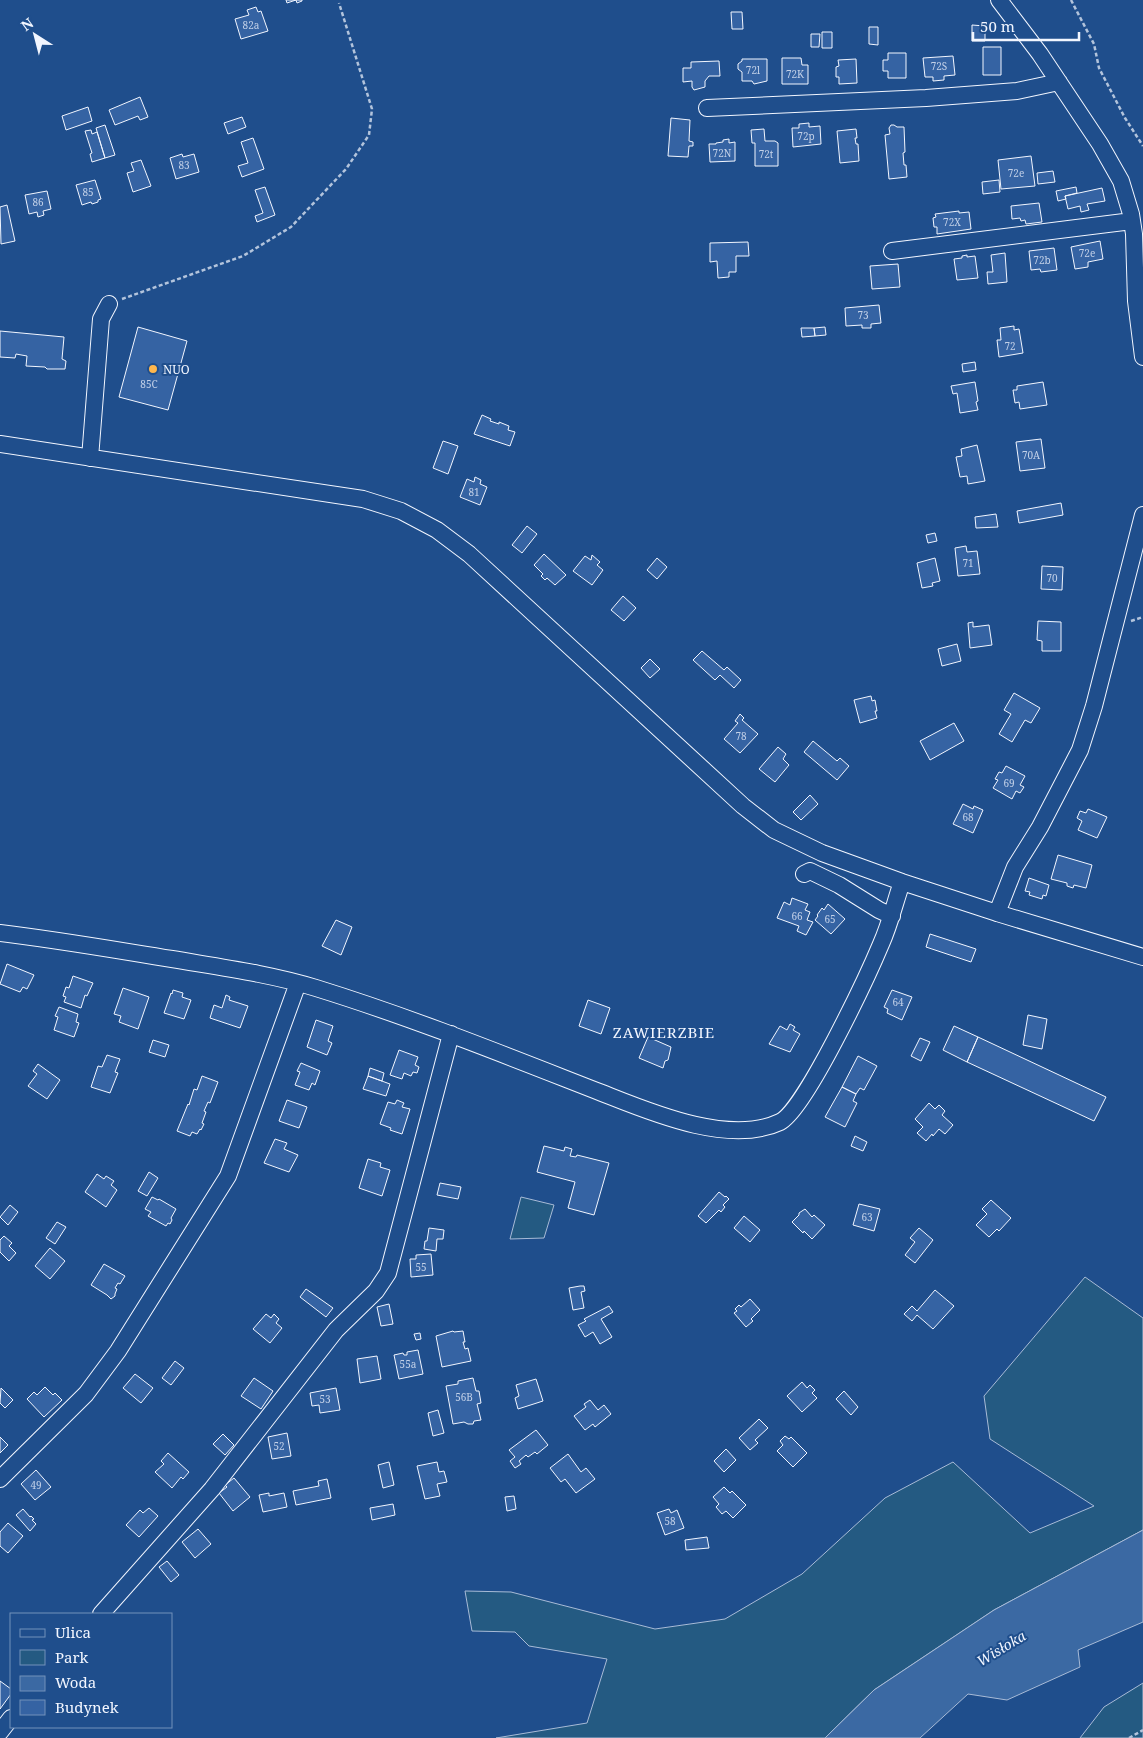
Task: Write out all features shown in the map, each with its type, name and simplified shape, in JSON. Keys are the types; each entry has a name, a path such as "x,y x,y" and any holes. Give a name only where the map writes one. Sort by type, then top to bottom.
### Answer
{"street":[{"path":"999,0 1059,82 1113,165 1121,181 1134,234 1136,301 1143,357"},
{"path":"707,108 926,98 1016,91 1059,82"},
{"path":"892,251 1132,220"},
{"path":"90,458 101,319 109,304"},
{"path":"0,444 363,498 401,510 438,530 469,554 743,806 774,830 822,853 902,882 1143,957"},
{"path":"997,913 1015,867 1040,827 1080,750 1094,706 1143,515"},
{"path":"804,874 810,872 839,885 892,916"},
{"path":"0,933 63,941 298,983 451,1034 658,1115 713,1128 739,1130 763,1128 787,1118 807,1090 828,1053 870,968 892,916 902,882"},
{"path":"0,1479 86,1394 118,1351 228,1176 298,983"},
{"path":"103,1613 212,1489 336,1330 376,1291 388,1273 451,1034"},
{"path":"0,1732 10,1719"}],"path":[{"path":"1071,0 1092,39 1098,68 1125,118 1143,146"},
{"path":"109,304 243,256 291,228 346,169 369,135 372,109 339,2"},
{"path":"1129,1738 1143,1730"}],"green space":[{"path":"521,1197 554,1205 544,1238 510,1239"},
{"path":"1085,1277 1143,1318 1143,1530 994,1610 874,1690 825,1738 496,1738 587,1723 607,1659 529,1646 515,1632 472,1631 465,1591 511,1592 655,1629 725,1619 802,1574 885,1498 953,1462 1030,1533 1094,1506 990,1439 984,1396"},
{"path":"1143,1683 1143,1738 1080,1738 1104,1707"}],"water":[{"name":"Wisłoka","path":"1143,1530 1143,1622 1078,1650 1080,1667 1007,1700 968,1694 920,1738 825,1738 874,1690 994,1610"}],"building":[{"path":"256,7 258,12 261,11 268,31 241,39 235,19 249,15 247,10"},
{"path":"731,12 742,12 743,29 732,29"},
{"path":"972,25 985,26 985,41 972,41"},
{"path":"869,27 878,27 878,45 869,44"},
{"path":"822,32 832,32 832,48 822,48"},
{"path":"811,34 820,34 819,47 811,47"},
{"path":"983,47 1001,47 1001,75 983,75"},
{"path":"888,53 906,53 906,78 888,78 888,71 883,71 883,60 888,60"},
{"path":"953,56 955,75 944,76 944,80 933,81 933,77 925,77 923,58"},
{"path":"782,58 801,58 802,65 808,65 808,84 782,84"},
{"path":"742,59 767,59 767,81 754,84 752,81 742,81 742,72 738,69 738,64"},
{"path":"856,59 857,83 839,84 839,77 836,77 836,67 839,66 838,60"},
{"path":"719,61 720,76 709,76 705,81 705,87 694,90 692,81 683,82 683,68 691,68 691,62"},
{"path":"140,97 148,117 140,120 138,116 115,125 109,110"},
{"path":"88,107 92,121 66,130 62,116"},
{"path":"242,117 246,127 228,134 224,123"},
{"path":"671,118 690,120 689,141 693,142 693,146 689,146 688,157 668,156"},
{"path":"809,123 809,127 820,126 821,144 793,147 792,128 799,128 799,124"},
{"path":"105,125 115,155 105,158 96,128"},
{"path":"891,125 904,127 905,152 903,153 907,177 889,179 885,135 890,134 889,128"},
{"path":"764,129 765,141 775,141 778,143 778,166 755,166 755,143 752,143 751,130"},
{"path":"856,129 857,138 855,138 856,144 858,144 859,161 840,163 837,131"},
{"path":"91,130 92,134 97,132 105,158 92,162 90,154 92,153 85,131"},
{"path":"253,138 264,169 242,177 238,166 248,163 241,142"},
{"path":"729,139 729,143 735,142 735,161 710,162 709,144 716,144"},
{"path":"182,154 183,157 194,154 199,172 176,179 170,158"},
{"path":"1031,156 1035,186 1001,189 998,160"},
{"path":"141,160 151,186 133,192 127,173 134,171 131,163"},
{"path":"1053,171 1055,182 1038,184 1037,173"},
{"path":"95,180 101,199 92,204 91,202 82,205 76,185"},
{"path":"999,180 1000,192 983,194 982,182"},
{"path":"265,187 275,215 257,222 255,216 263,213 255,190"},
{"path":"1076,187 1077,193 1065,196 1066,199 1058,201 1056,191"},
{"path":"1102,188 1105,201 1087,204 1089,210 1081,212 1080,206 1068,209 1065,196"},
{"path":"47,191 51,209 43,211 44,215 38,217 37,212 29,214 25,195"},
{"path":"1039,203 1042,222 1026,224 1025,220 1021,221 1020,218 1012,219 1011,206"},
{"path":"7,205 15,241 1,244 0,207"},
{"path":"959,211 959,213 969,212 971,229 937,234 937,227 934,227 933,218 936,217 935,214"},
{"path":"1100,241 1103,259 1088,262 1088,267 1075,269 1071,247"},
{"path":"748,242 749,256 736,256 736,272 729,272 729,277 718,278 717,261 710,262 710,243"},
{"path":"1054,248 1057,270 1041,272 1040,269 1031,270 1029,251"},
{"path":"1005,253 1007,282 988,284 987,272 993,272 991,255"},
{"path":"967,255 967,257 975,256 978,278 957,280 954,259"},
{"path":"898,264 900,287 872,289 870,266"},
{"path":"879,305 881,323 871,324 871,328 862,328 862,325 846,326 845,308"},
{"path":"1014,326 1014,330 1019,329 1023,353 999,357 997,340 1001,340 1000,328"},
{"name":"NUO","path":"138,327 187,341 168,410 119,397"},
{"path":"825,327 826,335 815,336 814,328"},
{"path":"801,328 814,328 815,336 802,337"},
{"path":"0,331 64,337 62,359 66,361 65,369 26,366 27,356 16,354 15,358 0,357"},
{"path":"975,362 976,370 963,372 962,364"},
{"path":"975,382 978,410 960,413 957,393 953,394 951,386"},
{"path":"1043,382 1047,405 1020,409 1019,402 1015,403 1013,390 1017,390 1017,386"},
{"path":"482,415 491,419 490,421 509,426 508,430 515,432 510,446 474,434"},
{"path":"1041,439 1045,468 1020,471 1016,442"},
{"path":"443,441 458,446 448,474 433,468"},
{"path":"977,445 985,481 968,484 967,476 960,477 956,457 962,456 961,449"},
{"path":"475,477 481,480 480,484 487,487 480,505 460,497 467,479 474,482"},
{"path":"1061,503 1063,515 1019,523 1017,511"},
{"path":"996,514 998,527 976,528 975,517"},
{"path":"527,526 537,534 522,553 512,545"},
{"path":"935,533 937,541 928,543 926,535"},
{"path":"966,546 967,552 977,551 980,574 958,576 955,548"},
{"path":"544,554 566,575 555,585 547,578 545,580 541,576 543,574 534,565"},
{"path":"592,555 600,562 597,565 603,570 592,585 573,571 585,556 591,560"},
{"path":"657,558 667,567 657,579 647,570"},
{"path":"935,558 940,581 932,583 933,586 922,588 917,563"},
{"path":"1042,566 1063,567 1062,590 1041,589"},
{"path":"623,596 636,608 624,621 611,610"},
{"path":"1038,621 1061,622 1061,651 1042,651 1042,641 1037,640"},
{"path":"973,622 973,627 989,625 992,645 970,648 968,623"},
{"path":"957,644 961,661 942,666 938,649"},
{"path":"702,651 724,670 727,667 741,680 734,688 720,675 715,680 693,660"},
{"path":"650,659 660,669 650,678 641,668"},
{"path":"1014,693 1040,708 1031,723 1025,720 1012,742 999,734 1011,714 1004,710"},
{"path":"871,696 872,701 875,700 877,718 860,723 854,700"},
{"path":"740,714 744,718 742,720 758,734 740,753 724,739 738,723 735,721"},
{"path":"954,723 964,741 930,760 920,741"},
{"path":"813,741 837,761 840,758 849,766 837,780 804,752"},
{"path":"778,747 786,754 783,759 789,765 775,782 759,769"},
{"path":"1006,766 1025,776 1020,785 1024,787 1020,793 1016,791 1012,799 993,788 998,780 995,779 999,772 1002,773"},
{"path":"810,795 818,804 801,820 793,812"},
{"path":"963,804 973,809 974,806 983,810 973,833 953,824"},
{"path":"1088,809 1107,817 1097,838 1078,830 1082,821 1077,818 1080,811 1086,813"},
{"path":"1058,855 1092,865 1086,888 1074,885 1073,888 1067,886 1067,883 1051,879"},
{"path":"1029,878 1049,885 1046,896 1043,895 1042,899 1029,895 1030,892 1025,891"},
{"path":"792,898 808,904 805,910 810,912 807,920 813,922 806,935 797,931 799,926 777,918 784,902 790,905"},
{"path":"828,904 845,919 831,934 815,920 822,908 824,910"},
{"path":"336,920 352,927 341,955 322,946"},
{"path":"930,934 976,949 971,962 926,947"},
{"path":"7,964 34,975 27,989 23,987 20,992 0,984"},
{"path":"73,976 93,983 87,996 85,995 81,1008 64,1002 66,997 63,996 66,987 69,988"},
{"path":"123,988 149,997 138,1029 119,1022 121,1016 114,1014"},
{"path":"173,990 183,993 182,997 191,1000 184,1019 164,1013"},
{"path":"892,990 912,997 902,1020 887,1013 888,1009 884,1007"},
{"path":"226,995 230,997 229,1000 248,1006 240,1028 210,1018 214,1005 222,1008"},
{"path":"588,1000 610,1008 601,1034 579,1026"},
{"path":"59,1007 78,1014 76,1022 79,1023 74,1037 54,1030 58,1017 55,1016"},
{"path":"1028,1015 1047,1019 1042,1049 1023,1045"},
{"path":"316,1020 333,1026 328,1041 332,1043 327,1055 307,1047"},
{"path":"790,1024 795,1027 793,1030 800,1034 790,1052 769,1044 780,1026 787,1030"},
{"path":"954,1026 978,1037 967,1062 943,1050"},
{"path":"648,1037 671,1047 668,1060 665,1061 663,1068 639,1058"},
{"path":"978,1037 1106,1097 1094,1121 967,1062"},
{"path":"920,1038 930,1042 921,1061 911,1056"},
{"path":"153,1040 169,1045 165,1057 149,1052"},
{"path":"399,1050 418,1057 415,1065 419,1067 417,1073 413,1072 411,1076 404,1073 402,1079 390,1075"},
{"path":"107,1055 120,1059 115,1072 118,1073 110,1093 91,1087 98,1066 102,1067"},
{"path":"858,1056 877,1066 864,1090 860,1088 856,1094 842,1087"},
{"path":"301,1063 320,1071 315,1085 312,1083 309,1090 295,1085 300,1072 297,1071"},
{"path":"38,1064 60,1080 47,1099 28,1086 37,1074 33,1071"},
{"path":"370,1068 384,1073 382,1081 368,1076"},
{"path":"202,1076 218,1082 210,1103 208,1102 204,1111 206,1112 201,1130 197,1134 192,1132 190,1136 177,1131 194,1089 197,1090"},
{"path":"368,1076 390,1084 386,1096 363,1089"},
{"path":"842,1087 856,1094 853,1101 857,1103 845,1127 825,1117"},
{"path":"287,1100 307,1107 299,1128 279,1121"},
{"path":"397,1100 404,1103 402,1107 410,1109 402,1134 380,1124 388,1102 395,1104"},
{"path":"929,1103 935,1109 939,1105 945,1111 942,1115 953,1125 945,1134 939,1129 926,1141 917,1133 923,1127 915,1119"},
{"path":"855,1136 867,1142 863,1151 851,1146"},
{"path":"275,1139 287,1143 284,1149 298,1155 289,1172 264,1163"},
{"path":"544,1146 564,1151 565,1147 572,1149 570,1156 576,1157 577,1155 609,1163 594,1215 568,1208 575,1182 537,1172"},
{"path":"368,1159 381,1163 380,1167 390,1170 382,1196 359,1188"},
{"path":"149,1172 158,1178 147,1196 138,1191"},
{"path":"97,1174 104,1179 106,1176 114,1181 111,1185 117,1190 106,1207 85,1192"},
{"path":"440,1183 461,1187 458,1199 437,1195"},
{"path":"719,1192 729,1199 723,1205 725,1207 721,1212 719,1210 706,1223 698,1216"},
{"path":"152,1197 176,1209 170,1224 168,1223 166,1226 148,1216 151,1212 145,1209"},
{"path":"991,1200 1011,1218 999,1231 997,1229 989,1237 976,1225 987,1214 982,1209"},
{"path":"859,1204 880,1209 874,1231 853,1225"},
{"path":"10,1205 18,1212 8,1225 0,1217"},
{"path":"805,1209 812,1217 814,1215 825,1225 812,1239 792,1222"},
{"path":"744,1216 760,1230 750,1242 734,1228"},
{"path":"57,1222 66,1227 55,1244 46,1238"},
{"path":"429,1228 444,1230 443,1239 437,1239 436,1251 424,1249"},
{"path":"919,1228 933,1240 915,1263 905,1255 915,1242 910,1238"},
{"path":"4,1236 12,1243 9,1246 16,1253 9,1261 0,1252 0,1240"},
{"path":"50,1248 65,1261 50,1279 35,1266"},
{"path":"431,1254 433,1275 411,1277 410,1259 416,1259 416,1255"},
{"path":"104,1264 125,1276 120,1284 118,1283 115,1288 117,1289 115,1296 111,1299 91,1285"},
{"path":"584,1286 585,1291 581,1292 584,1308 573,1310 569,1288"},
{"path":"306,1289 333,1308 326,1317 300,1297"},
{"path":"935,1290 954,1306 933,1329 917,1315 912,1321 904,1314 912,1306 917,1311"},
{"path":"750,1299 760,1310 751,1319 753,1321 746,1327 734,1313 739,1305 741,1307"},
{"path":"389,1304 393,1324 381,1326 377,1307"},
{"path":"609,1306 613,1312 601,1319 612,1337 600,1344 593,1332 585,1337 578,1325 586,1321 584,1319"},
{"path":"266,1314 271,1318 274,1314 279,1319 276,1323 282,1328 270,1343 253,1329"},
{"path":"453,1331 463,1331 465,1342 463,1342 465,1349 468,1348 471,1361 442,1367 436,1336"},
{"path":"420,1333 421,1339 416,1340 414,1334"},
{"path":"418,1350 423,1374 399,1379 394,1355 403,1353 407,1355 407,1352"},
{"path":"377,1356 381,1379 360,1383 357,1359"},
{"path":"175,1361 184,1368 171,1385 162,1378"},
{"path":"135,1374 153,1388 141,1403 123,1388"},
{"path":"254,1378 273,1391 261,1409 241,1396"},
{"path":"473,1378 476,1391 479,1391 481,1403 477,1404 481,1420 474,1421 473,1424 464,1422 453,1424 446,1386"},
{"path":"536,1379 543,1401 518,1409 515,1398 519,1396 516,1385"},
{"path":"802,1382 807,1388 810,1385 815,1390 812,1393 817,1398 802,1412 787,1396"},
{"path":"45,1387 62,1400 44,1417 27,1399 34,1392 37,1395"},
{"path":"1,1388 13,1400 5,1408 0,1403"},
{"path":"336,1388 340,1410 320,1413 319,1405 312,1406 310,1393"},
{"path":"844,1391 858,1407 851,1415 836,1399"},
{"path":"590,1400 598,1410 604,1405 611,1414 595,1427 593,1424 585,1430 574,1416 586,1407 584,1404"},
{"path":"438,1410 444,1433 433,1436 428,1413"},
{"path":"759,1419 768,1428 755,1440 758,1443 750,1450 739,1438"},
{"path":"536,1430 548,1445 537,1454 535,1452 528,1457 526,1455 519,1461 521,1464 515,1468 510,1461 515,1457 509,1450"},
{"path":"287,1433 291,1456 272,1459 268,1437"},
{"path":"223,1434 234,1445 225,1455 213,1444"},
{"path":"785,1436 789,1439 791,1437 807,1453 793,1467 777,1451 783,1445 780,1441"},
{"path":"0,1437 8,1445 0,1453"},
{"path":"726,1449 736,1460 724,1472 714,1461"},
{"path":"168,1453 189,1472 183,1479 181,1477 172,1488 155,1472 164,1464 161,1461"},
{"path":"568,1454 581,1472 586,1468 595,1479 576,1493 565,1479 561,1482 550,1468"},
{"path":"389,1462 394,1485 383,1488 378,1465"},
{"path":"437,1462 439,1472 444,1471 447,1482 437,1484 440,1496 425,1499 417,1466"},
{"path":"36,1470 51,1487 35,1500 21,1484"},
{"path":"234,1478 250,1497 233,1511 219,1493"},
{"path":"327,1479 331,1498 296,1505 293,1491 319,1486 318,1481"},
{"path":"724,1487 730,1493 732,1491 746,1505 733,1518 726,1511 722,1514 716,1507 719,1504 713,1497"},
{"path":"269,1493 269,1496 284,1493 287,1507 263,1512 259,1495"},
{"path":"514,1496 516,1509 507,1511 505,1497"},
{"path":"393,1504 395,1515 372,1520 370,1508"},
{"path":"149,1508 158,1516 139,1537 126,1525 140,1510 143,1513"},
{"path":"23,1509 34,1519 32,1520 36,1524 30,1531 16,1515"},
{"path":"669,1509 671,1513 677,1510 684,1528 665,1535 657,1513"},
{"path":"8,1523 23,1536 8,1553 0,1546 0,1532"},
{"path":"198,1529 211,1544 195,1558 182,1542"},
{"path":"707,1537 709,1548 686,1550 685,1540"},
{"path":"167,1561 179,1575 171,1582 159,1567"},
{"path":"0,1681 10,1688 10,1695 0,1709"}],"place":[{"name":"NUO","path":"153,369"}],"district":[{"name":"ZAWIERZBIE","path":"664,1032"}]}
